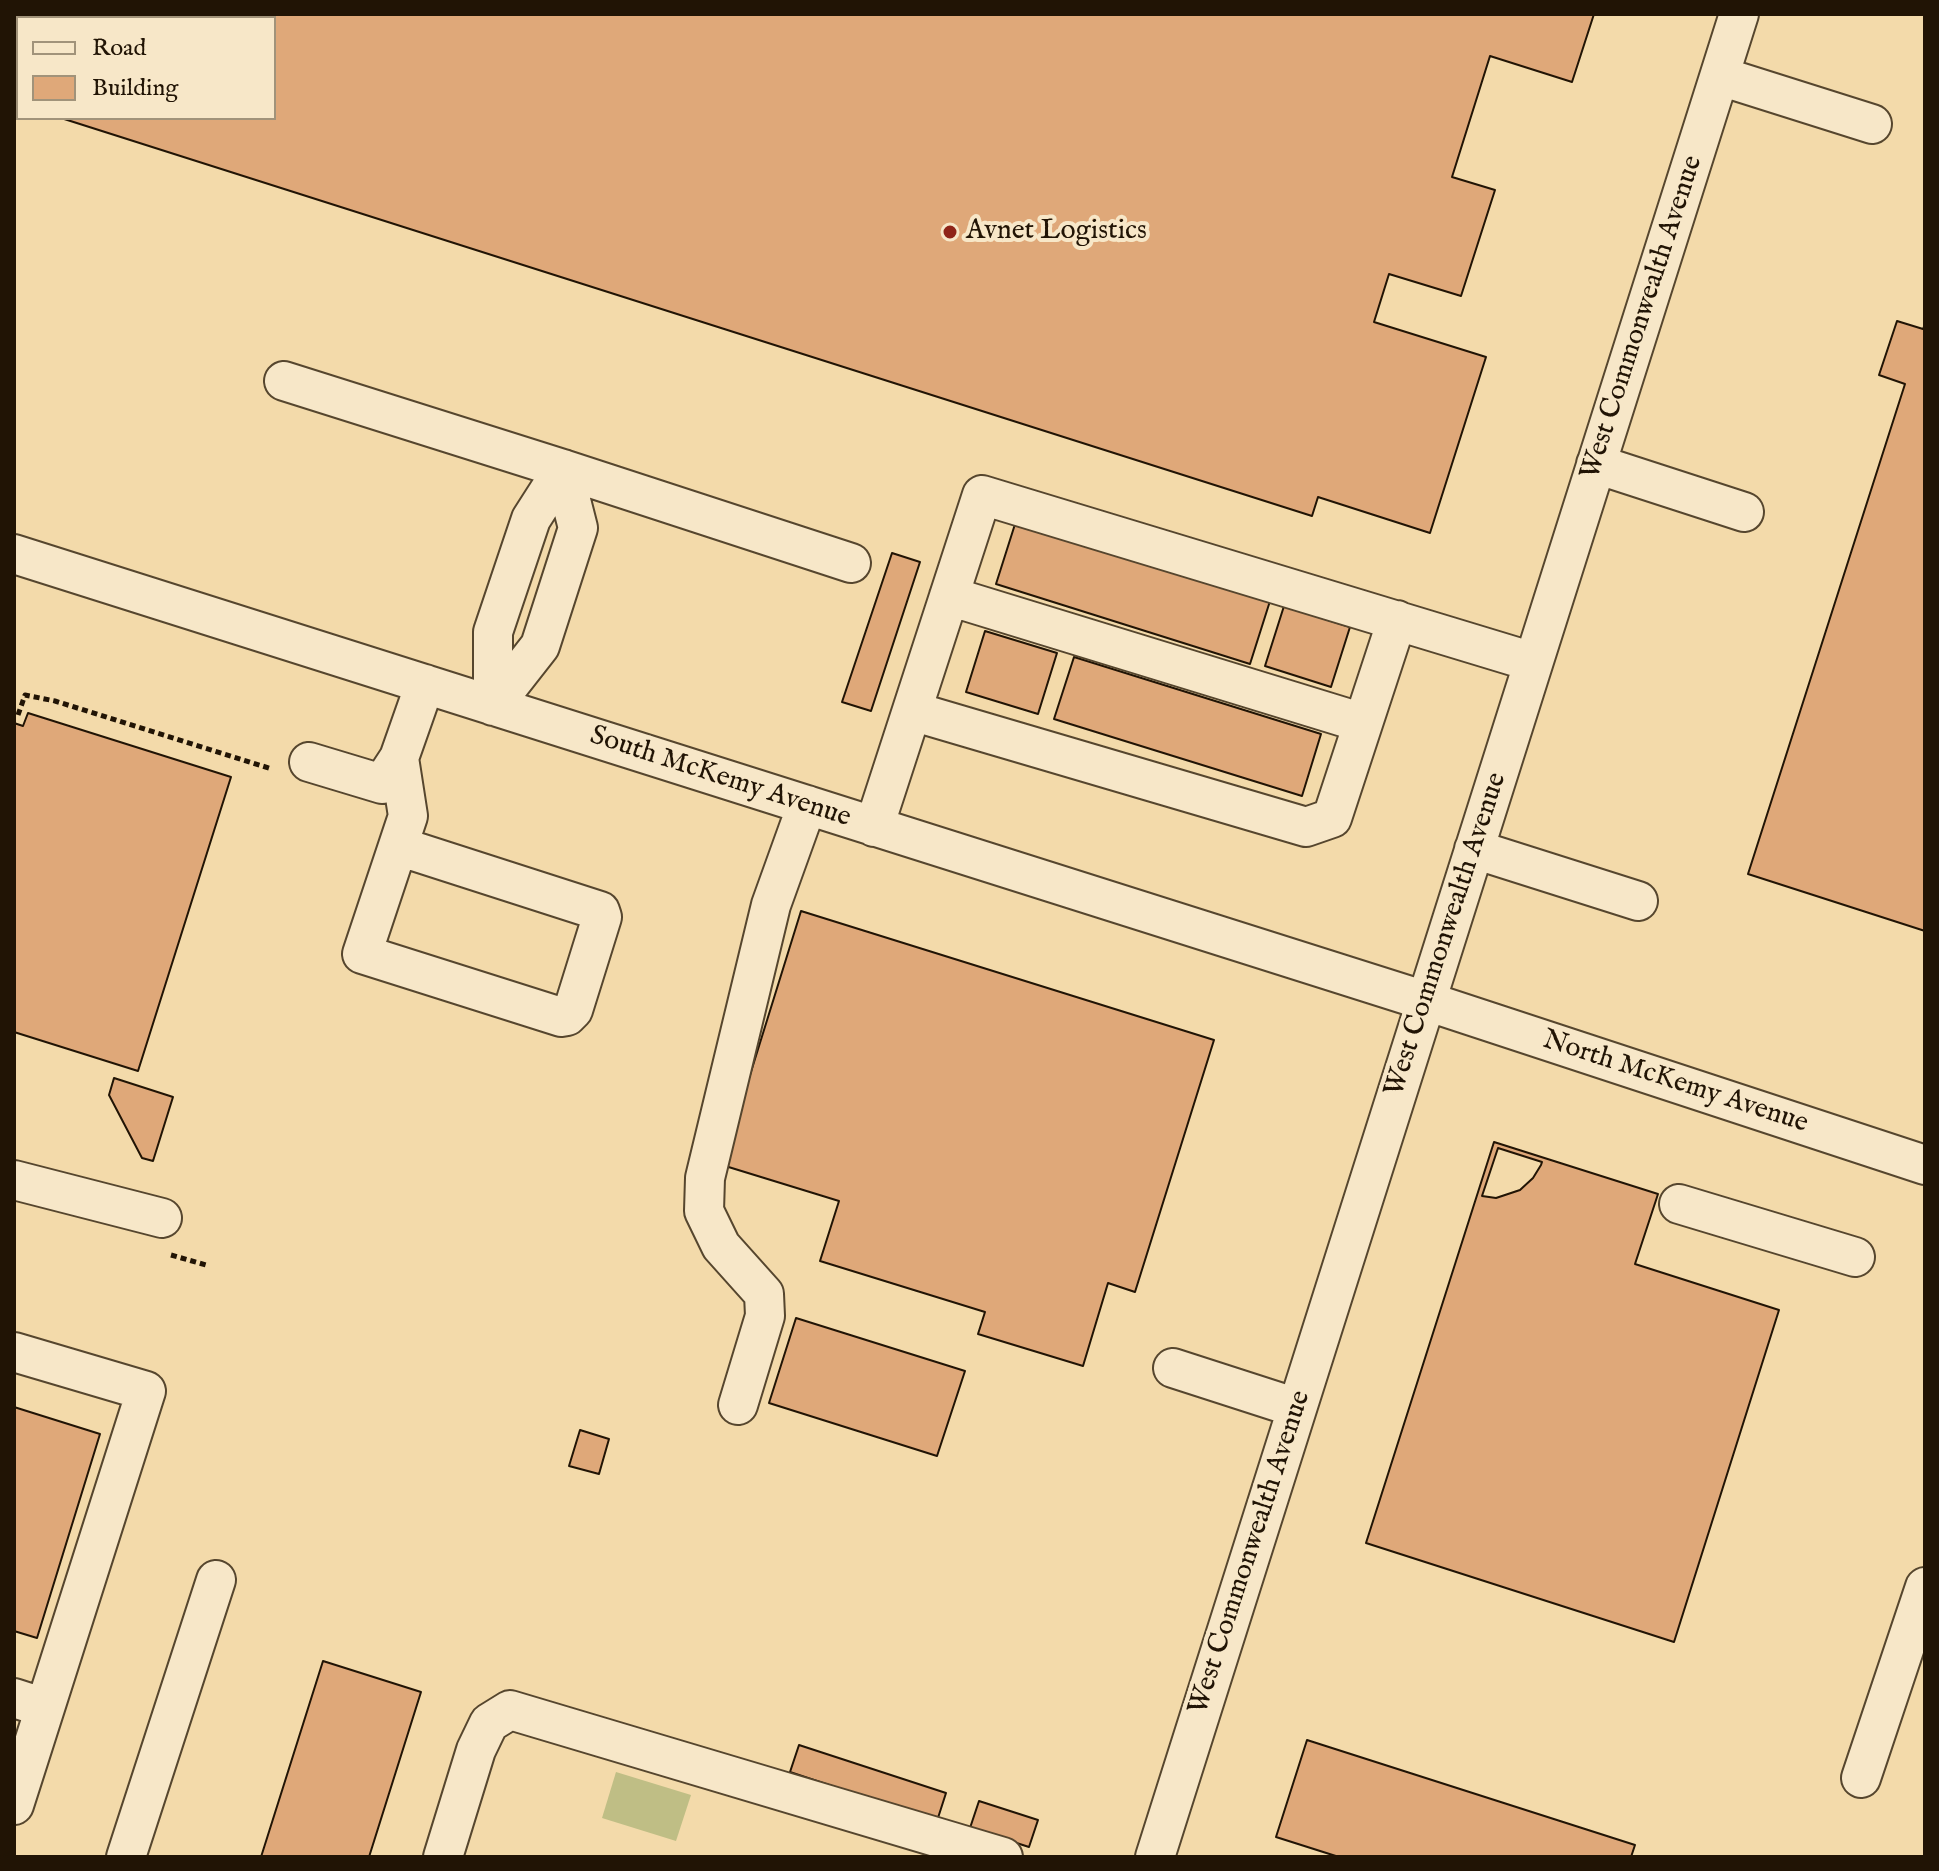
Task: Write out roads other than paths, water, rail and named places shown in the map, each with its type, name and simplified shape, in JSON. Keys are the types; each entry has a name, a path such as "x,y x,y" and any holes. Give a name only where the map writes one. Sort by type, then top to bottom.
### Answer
{"street":[{"name":"West Commonwealth Avenue","path":"1155,1857 1739,14"},
{"path":"1720,76 1872,124"},
{"path":"284,381 851,563"},
{"path":"1596,464 1744,512"},
{"path":"493,706 540,646 578,528 563,469"},
{"path":"874,827 982,495 1533,662"},
{"name":"South McKemy Avenue","path":"14,554 1426,1001"},
{"path":"949,596 1363,723"},
{"path":"912,711 1306,827 1332,818 1397,620"},
{"path":"294,761 382,784 399,758 425,684"},
{"path":"398,846 600,911 602,917 573,1010 561,1017 362,954 398,846 408,816 399,758"},
{"path":"738,1405 765,1316 764,1294 721,1246 704,1211 705,1178 771,905 807,805"},
{"path":"1474,849 1638,901"},
{"name":"North McKemy Avenue","path":"1426,1001 1925,1165"},
{"path":"14,1180 162,1218"},
{"path":"1679,1204 1855,1257"},
{"path":"14,1352 146,1391 30,1703 14,1805"},
{"path":"1173,1368 1297,1408"},
{"path":"126,1857 216,1580"},
{"path":"1861,1778 1925,1587"},
{"path":"443,1857 476,1750 489,1723 510,1710 1001,1857"}],"place":[{"name":"Avnet Logistics","path":"950,232"}]}
